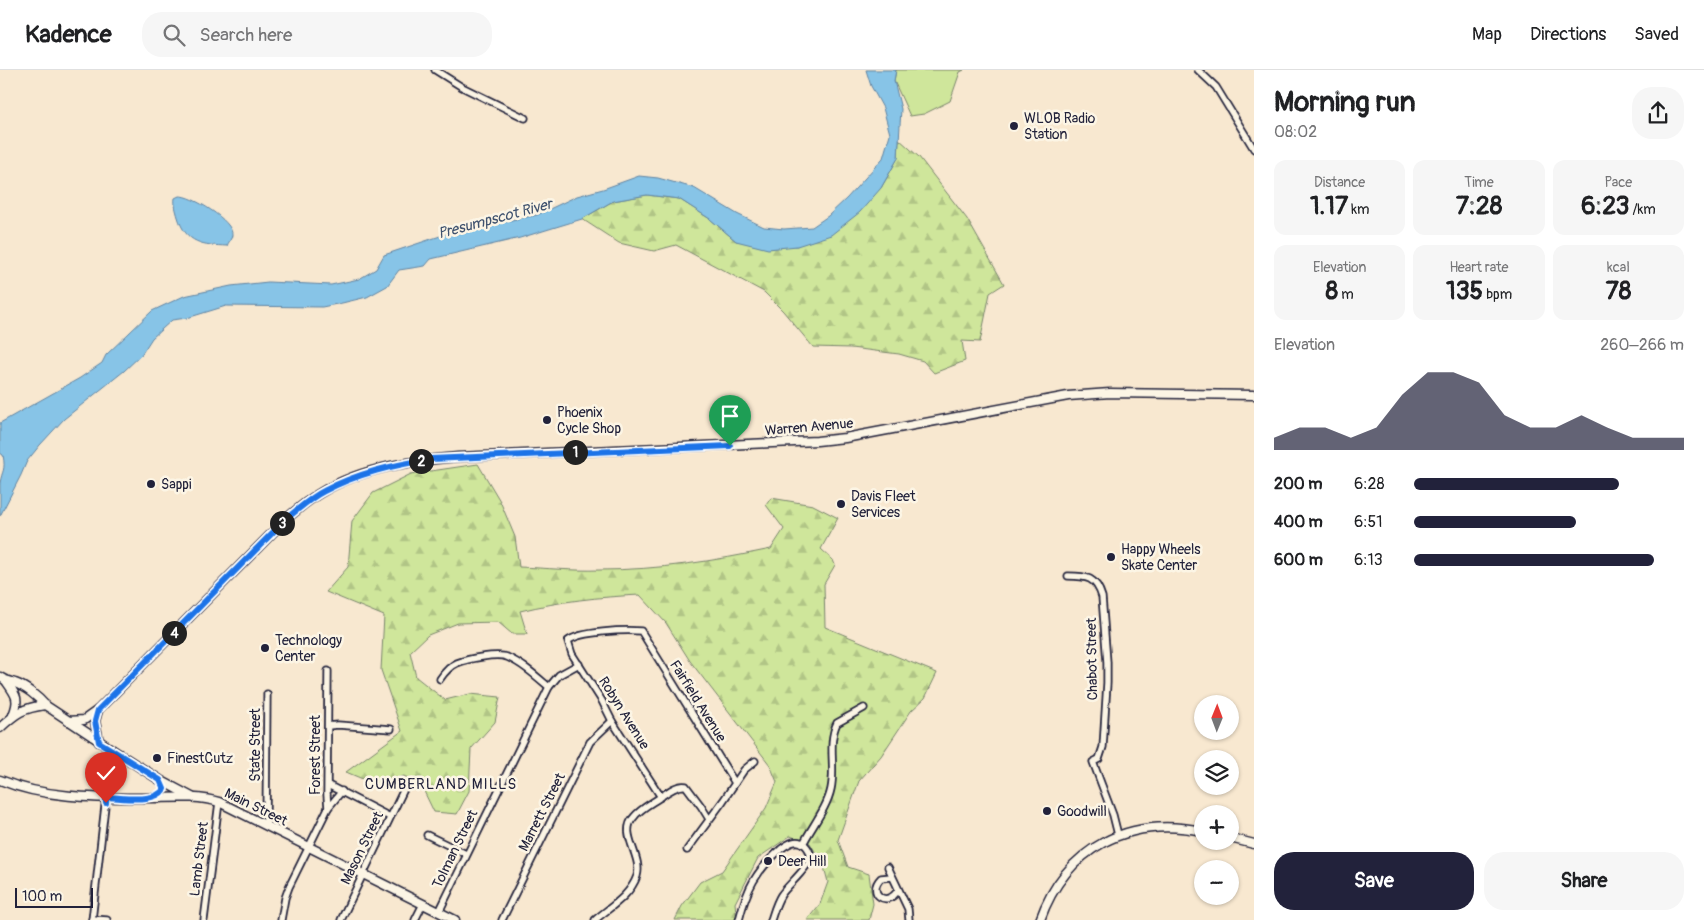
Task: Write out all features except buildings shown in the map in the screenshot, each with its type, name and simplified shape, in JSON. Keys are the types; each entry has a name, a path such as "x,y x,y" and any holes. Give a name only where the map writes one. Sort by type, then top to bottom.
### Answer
{"main road":[{"name":"Warren Avenue","path":"68,721 84,720 98,710 287,518 324,491 368,473 401,464 458,457 768,444 840,439 1068,396 1110,393 1254,395"},
{"path":"3,680 15,683 40,700 45,706 99,742 160,780 192,797"},
{"path":"3,680 17,697 13,716"},
{"path":"0,728 13,716 30,707 45,706"},
{"path":"98,710 95,721 99,742"},
{"name":"Main Street","path":"0,780 36,792 55,795 148,798 192,797 219,802 455,920"},
{"path":"148,798 162,793 164,789 160,780"},
{"path":"1040,920 1051,895 1071,868 1086,854 1118,835 1139,829 1158,827 1194,830"},
{"path":"1239,840 1254,844"}],"street":[{"path":"435,70 462,87 525,118"},
{"path":"1198,70 1216,87 1254,149"},
{"name":"Chabot Street","path":"1068,576 1088,577 1099,587 1102,597 1107,683 1103,748 1099,759 1093,762 1118,835"},
{"name":"Fairfield Avenue","path":"568,641 581,634 641,631 735,783"},
{"name":"Robyn Avenue","path":"568,641 578,664 661,797"},
{"path":"440,679 457,663 485,657 505,656 522,665 549,687"},
{"name":"Tolman Street","path":"439,912 549,687 559,675 578,664"},
{"name":"Forest Street","path":"281,920 289,887 310,848 328,808 328,671"},
{"name":"State Street","path":"266,826 267,694"},
{"path":"803,844 828,800 832,788 832,742 836,723 864,708"},
{"name":"Marrett Street","path":"502,920 590,742 612,721"},
{"path":"328,726 391,729"},
{"path":"687,850 744,770 754,761"},
{"path":"328,785 390,816"},
{"path":"595,920 628,892 637,875 638,864 628,829 633,817 678,787 686,786 710,819"},
{"name":"Mason Street","path":"341,920 405,787"},
{"path":"328,808 342,791"},
{"path":"106,797 92,919 106,920"},
{"name":"Lamb Street","path":"204,920 219,802"},
{"path":"427,835 466,854"},
{"path":"739,920 752,884 760,869 790,842 794,841 803,844 810,852 808,863 780,896 771,920"},
{"path":"888,866 908,909 909,920"},
{"path":"892,877 884,877 878,881 875,887 877,894 883,898 890,898 898,890"},
{"path":"415,920 423,904"}],"green space":[{"path":"896,70 964,70 960,72 950,101 924,114 910,116 894,81"},
{"path":"899,139 919,157 967,219 1004,284 990,293 980,342 962,341 965,361 934,373 923,361 899,354 851,348 813,347 783,311 764,292 676,245 654,251 619,243 582,219 613,201 647,195 679,199 710,219 736,241 797,246 881,188 898,158"},
{"path":"478,464 500,501 515,537 519,567 622,570 665,567 771,549 784,529 766,505 771,498 813,505 838,518 821,549 833,560 835,565 824,584 825,627 937,673 925,698 911,711 881,756 859,781 838,840 848,867 869,874 873,904 869,920 807,920 820,904 828,882 824,867 810,843 790,836 758,858 735,903 737,920 675,920 682,906 700,882 722,871 766,808 777,782 770,765 690,661 666,623 640,595 580,600 520,611 527,634 512,634 498,622 458,623 428,635 410,652 416,677 445,700 470,694 500,697 495,722 471,749 469,791 457,814 434,812 421,785 404,776 377,785 346,772 402,731 381,670 384,616 326,592 348,567 352,521 373,493 411,474"}],"water":[{"path":"866,70 896,70 894,81 901,109 898,158 881,188 860,212 831,235 797,246 768,249 736,241 710,219 679,199 647,195 613,201 582,219 520,238 431,259 425,266 399,270 387,286 367,297 322,307 226,306 187,318 172,320 152,338 141,355 64,419 40,445 27,461 0,516 0,483 4,464 3,455 0,453 0,423 80,378 102,363 106,355 152,311 184,296 231,286 268,282 331,285 359,279 376,269 384,255 455,231 537,215 577,196 639,176 658,178 694,188 737,214 764,227 784,229 812,227 828,216 847,198 883,158 890,134 883,108 871,86"},
{"path":"179,196 202,204 226,223 231,229 232,235 227,246 203,244 186,233 181,226 175,207 175,198"}],"place":[{"name":"WLOB Radio Station","path":"1014,126"},
{"name":"Phoenix Cycle Shop","path":"547,420"},
{"name":"Sappi","path":"151,484"},
{"name":"Davis Fleet Services","path":"841,504"},
{"name":"Happy Wheels Skate Center","path":"1111,557"},
{"name":"Technology Center","path":"265,648"},
{"name":"FinestCutz","path":"157,758"},
{"name":"Goodwill","path":"1047,811"},
{"name":"Deer Hill","path":"768,861"}],"district":[{"name":"CUMBERLAND MILLS","path":"441,784"}],"route":[{"path":"106,803 106,797 148,798 162,793 164,789 160,780 99,742 95,725 98,710 287,518 324,491 354,477 401,464 431,459 730,446"}],"water label":[{"name":"Presumpscot River","path":"495,219"}]}
